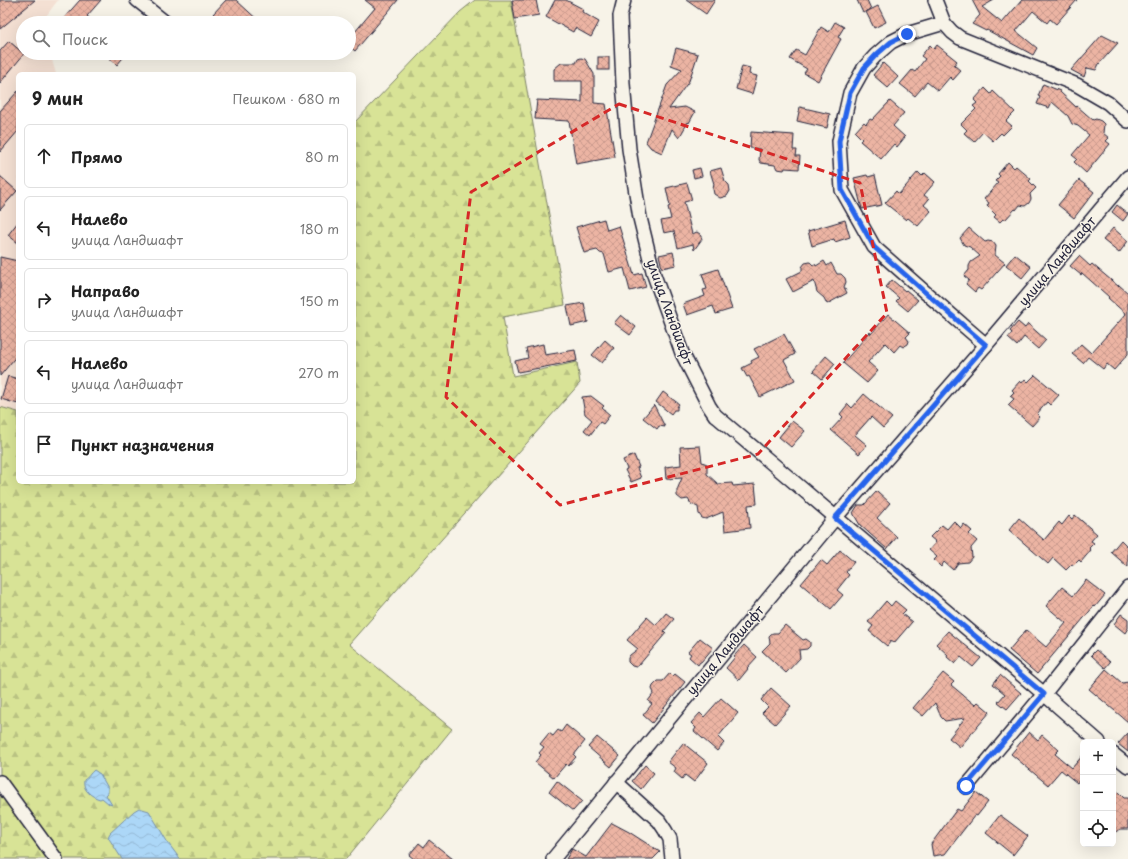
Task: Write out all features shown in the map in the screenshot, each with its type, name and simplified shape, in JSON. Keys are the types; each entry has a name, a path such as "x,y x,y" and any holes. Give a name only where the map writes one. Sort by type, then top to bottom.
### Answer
{"street":[{"path":"137,0 157,16"},
{"name":"улица Ландшафт","path":"624,0 620,16 623,84 629,149 639,210 654,275 682,353 709,406 716,415 835,518 1096,739"},
{"path":"935,0 944,23 960,38 1077,85 1108,103 1128,121"},
{"path":"944,23 907,34 891,42 864,68 850,93 839,141 842,190 874,247 986,345"},
{"name":"улица Ландшафт","path":"553,859 835,518 986,345 1128,177"},
{"path":"966,786 1044,694 1128,588"},
{"path":"1116,756 1128,766"},
{"path":"0,782 56,859"},
{"path":"616,782 659,821 666,830 670,839 672,859"}],"highlighted area":[{"path":"619,104 860,183 887,313 758,454 560,505 446,397 471,192"}],"shaded area":[{"path":"0,0 58,0 46,16 16,16 16,60 52,60 55,72 16,72 16,411 0,407"}],"green space":[{"path":"475,0 511,0 565,305 503,317 513,376 577,362 580,383 349,644 452,729 346,859 0,859 0,407 16,411 16,484 356,484 356,121 460,12"}],"water":[{"path":"94,770 100,774 108,788 108,793 106,795 112,805 102,798 100,799 94,797 86,790 84,780"},
{"path":"139,808 149,811 168,843 180,859 122,859 108,837 110,833"}],"building":[{"path":"0,0 35,0 0,29"},
{"path":"80,0 101,0 87,16 66,16"},
{"path":"226,0 236,0 253,16 215,16 213,14"},
{"path":"365,0 398,0 356,50 356,31 375,8"},
{"path":"512,0 536,0 539,15 515,19"},
{"path":"555,0 566,0 583,9 582,12 599,22 591,37 575,28 573,32 546,17"},
{"path":"686,0 715,0 706,14"},
{"path":"857,0 867,0 871,9 863,13"},
{"path":"972,0 994,0 982,7 1002,23 1022,0 1077,0 1056,24 1050,19 1047,23 1033,11 1016,31 1037,48 1033,55 987,30 986,31 972,24 980,15"},
{"path":"878,6 886,22 874,28 866,12"},
{"path":"835,22 844,27 838,37 841,39 818,81 804,73 807,69 790,59 796,50 805,55 821,27 829,32"},
{"path":"1102,35 1118,43 1099,64 1096,70 1087,68 1084,77 1071,70"},
{"path":"9,41 16,47 16,60 19,60 0,83 0,51"},
{"path":"930,45 934,49 937,45 957,61 954,65 961,71 953,80 950,77 938,91 927,82 915,96 900,84 912,70 915,72 925,59 921,56"},
{"path":"676,48 698,54 689,81 669,109 685,107 695,112 679,138 672,129 662,153 651,148 646,142 667,85 682,69 671,65"},
{"path":"598,57 609,57 609,70 598,70"},
{"path":"578,59 585,59 594,74 594,103 606,104 615,157 576,164 569,121 535,119 537,100 582,102 582,81 554,81 554,69 561,63 576,63"},
{"path":"112,60 121,60 117,65"},
{"path":"883,63 898,77 888,88 873,75"},
{"path":"742,66 750,68 749,74 757,76 752,94 736,89"},
{"path":"1043,84 1060,91 1076,107 1077,106 1093,120 1096,119 1104,124 1103,133 1109,138 1106,141 1110,144 1086,173 1074,162 1077,159 1072,155 1089,135 1078,126 1072,124 1068,116 1052,102 1049,108 1037,104 1040,97 1038,96"},
{"path":"985,88 991,94 993,91 1015,112 1006,121 1012,126 1003,135 1001,133 993,141 983,132 974,142 964,133 967,130 961,124 976,109 973,106 977,103 974,100"},
{"path":"16,93 16,133 0,152 0,111"},
{"path":"890,101 904,113 893,126 905,137 897,147 894,144 881,159 860,141 862,139 855,132 864,122 866,124 870,119 872,120"},
{"path":"800,107 830,114 827,128 797,121"},
{"path":"751,132 794,135 793,150 797,150 796,156 800,156 799,169 777,169 775,165 761,163 759,160 760,149 750,148"},
{"path":"1008,162 1014,168 1016,166 1031,179 1029,181 1036,188 1030,194 1031,199 1029,203 1025,206 1020,205 1005,220 1003,219 1000,222 994,217 996,215 987,206 989,203 984,199 998,183 995,181 1000,176 998,174"},
{"path":"700,168 702,176 694,178 692,170"},
{"path":"721,168 725,181 729,185 730,191 727,196 720,198 714,194 714,184 710,171"},
{"path":"918,172 922,176 925,173 935,182 924,195 929,199 924,205 931,211 918,226 908,218 906,220 885,203 896,191 899,194"},
{"path":"867,175 868,177 875,175 882,205 862,209 854,178"},
{"path":"0,176 16,190 16,192 0,210"},
{"path":"1079,180 1094,192 1074,218 1058,205"},
{"path":"687,183 692,200 684,202 692,234 697,232 700,234 702,239 694,250 693,244 678,248 674,231 664,233 661,221 671,219 666,188"},
{"path":"1117,205 1128,214 1123,221 1112,212"},
{"path":"604,219 607,230 619,226 634,275 642,273 646,287 630,291 624,268 609,272 604,254 597,250 584,253 576,227"},
{"path":"845,220 850,237 835,242 834,239 812,246 808,231"},
{"path":"16,225 16,241 8,235"},
{"path":"969,228 985,242 993,242 996,246 995,255 1005,263 981,290 978,288 975,292 966,284 969,280 964,276 969,270 971,262 980,256 970,247 964,245 960,238"},
{"path":"1113,228 1128,241 1119,253 1103,240"},
{"path":"673,252 676,265 662,268 659,255"},
{"path":"1015,254 1031,267 1022,278 1006,265"},
{"path":"1079,256 1090,266 1092,264 1128,293 1128,354 1114,370 1107,364 1103,369 1088,357 1083,363 1072,354 1081,344 1091,353 1126,314 1082,273 1081,275 1070,266"},
{"path":"0,257 16,261 16,356 0,376"},
{"path":"824,261 827,266 831,263 837,274 841,274 845,278 846,282 844,287 847,293 827,304 824,298 817,292 814,281 793,292 786,279 802,271 802,267 805,263 810,262 816,266"},
{"path":"718,269 732,309 716,314 713,306 687,315 683,304 705,296 703,290 707,289 702,274"},
{"path":"892,280 918,300 908,311 896,301 899,298 886,287"},
{"path":"584,303 588,322 571,326 567,306"},
{"path":"888,314 910,333 906,337 909,341 908,344 903,347 900,345 894,352 885,343 868,362 878,371 867,383 843,363"},
{"path":"621,315 636,327 630,335 614,323"},
{"path":"1018,322 1025,328 1028,324 1046,340 1038,349 1024,337 1017,346 1008,338 1012,333 1010,331"},
{"path":"784,334 795,354 784,360 795,380 760,397 749,376 747,377 742,368 752,363 751,361 759,357 754,349"},
{"path":"605,340 614,348 602,363 592,355"},
{"path":"543,344 545,355 575,350 577,361 518,372 515,361 528,358 526,348"},
{"path":"826,356 835,364 822,379 813,371"},
{"path":"1035,375 1059,395 1050,405 1047,402 1037,414 1040,417 1032,426 1008,405 1014,399 1010,396 1014,392 1012,390 1020,381 1022,383 1025,379 1028,382"},
{"path":"8,376 16,378 16,403 1,399"},
{"path":"663,392 679,404 677,410 674,410 671,414 656,402"},
{"path":"864,394 892,418 883,428 871,417 855,435 867,445 859,454 831,430 843,417 840,414 848,404 852,408"},
{"path":"591,396 604,406 602,408 610,415 603,424 600,422 590,435 584,430 592,420 585,414 582,397"},
{"path":"654,405 665,427 659,426 657,429 643,418"},
{"path":"792,421 805,431 791,447 779,437"},
{"path":"700,446 702,462 707,464 707,474 718,484 732,483 733,486 755,484 757,504 748,505 750,528 725,531 723,512 706,519 702,518 699,514 698,507 691,504 688,499 682,500 677,496 677,490 682,478 666,479 665,467 681,465 680,447"},
{"path":"634,455 639,467 637,468 641,478 631,482 625,470 627,469 623,460"},
{"path":"877,491 890,503 877,518 897,537 887,549 860,525 853,513 858,505 864,505"},
{"path":"1075,515 1097,534 1091,541 1094,543 1089,548 1091,550 1081,562 1079,560 1066,570 1053,558 1048,564 1009,530 1019,518 1044,540 1059,522 1062,525 1069,516 1072,519"},
{"path":"954,521 961,528 964,524 972,531 969,534 977,541 971,548 972,557 968,562 958,563 953,570 944,562 941,567 934,560 937,557 929,550 936,542 930,537 942,525 947,529"},
{"path":"1121,540 1128,547 1128,567 1111,552"},
{"path":"840,550 854,562 846,572 849,575 837,590 843,595 831,609 801,584 821,560 827,565"},
{"path":"1086,580 1105,595 1037,674 1009,650 1026,630 1046,647 1066,623 1046,606 1062,587 1073,596"},
{"path":"886,601 891,606 895,601 906,610 902,614 912,622 894,643 891,641 887,646 869,631 873,626 868,622"},
{"path":"666,613 674,619 664,631 666,633 639,665 636,667 632,666 628,662 628,658 638,649 627,640 647,617 656,625"},
{"path":"1121,614 1128,619 1128,628 1125,633 1114,624"},
{"path":"785,625 803,640 806,639 810,642 810,646 807,649 799,650 800,658 786,673 762,651 770,643 769,636 773,633 778,633"},
{"path":"948,631 981,658 973,667 961,657 955,664 936,644"},
{"path":"700,638 713,648 698,665 689,657 691,654 688,652"},
{"path":"744,645 757,657 739,680 726,668"},
{"path":"1096,650 1110,662 1105,668 1091,655"},
{"path":"1106,669 1122,683 1128,682 1128,722 1089,689"},
{"path":"670,673 673,676 675,674 685,682 652,723 643,715 652,704 648,701 654,693 652,689 653,686 658,681 663,681"},
{"path":"943,673 954,682 951,685 975,705 978,702 990,712 960,747 949,738 965,718 945,721 941,717 935,703 923,716 913,708"},
{"path":"1000,675 1021,693 1007,709 998,702 1005,694 993,684"},
{"path":"771,688 791,706 775,724 762,713 768,707 761,700"},
{"path":"721,698 738,713 718,737 724,743 717,751 694,731 696,728 691,723 700,713 704,717"},
{"path":"566,725 585,741 574,755 576,757 568,766 566,764 554,778 535,762 541,755 539,753 544,747 540,744 549,733 553,736 558,730 561,732"},
{"path":"1029,732 1038,740 1042,735 1059,750 1055,754 1072,768 1080,759 1080,780 1077,783 1061,770 1048,785 1011,754"},
{"path":"1128,733 1128,752 1118,744"},
{"path":"597,737 620,756 611,767 588,747"},
{"path":"683,743 708,763 694,782 685,775 682,779 674,772 676,768 668,762"},
{"path":"645,765 654,773 641,789 632,781"},
{"path":"557,781 582,801 573,811 549,792"},
{"path":"1116,790 1124,798 1128,798 1128,829 1121,829 1116,832"},
{"path":"976,792 988,802 977,816 975,815 945,854 933,856 931,844 957,809 961,811"},
{"path":"1000,815 1028,836 1013,855 986,833"},
{"path":"612,823 660,852 653,859 566,859 572,849 586,857"},
{"path":"429,840 453,859 414,859 409,855 419,843 424,847"}],"route":[{"path":"907,34 891,42 876,55 864,68 850,93 839,141 842,190 874,247 986,345 835,518 1044,694 966,786"}]}
